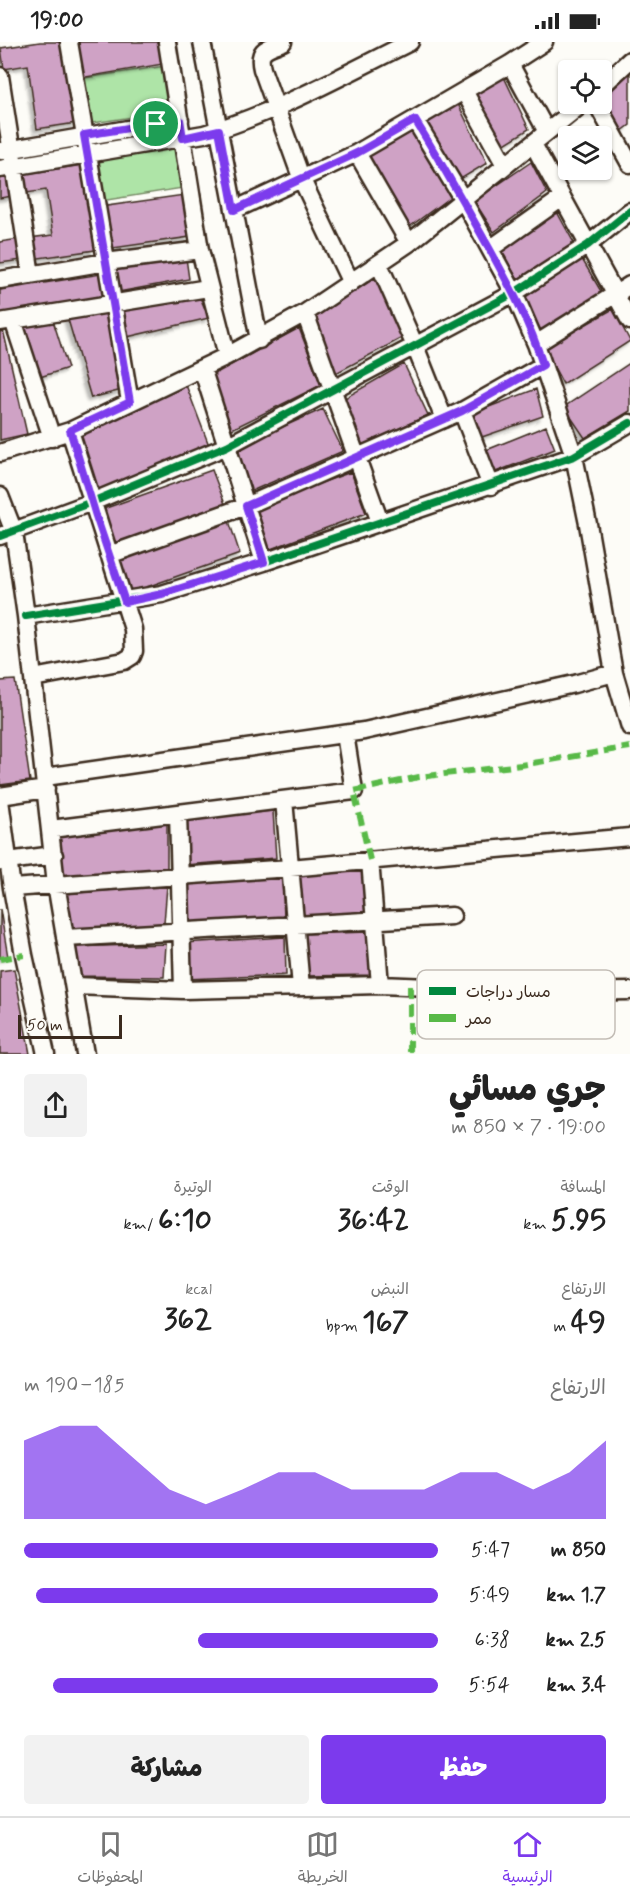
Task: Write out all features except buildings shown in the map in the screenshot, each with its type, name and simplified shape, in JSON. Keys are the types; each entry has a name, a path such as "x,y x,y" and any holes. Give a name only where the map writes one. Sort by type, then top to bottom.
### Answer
{"street":[{"path":"69,42 130,402"},
{"path":"167,42 200,250 227,356"},
{"path":"202,42 259,340"},
{"path":"283,42 269,48 260,56 274,108 302,180 351,283"},
{"path":"7,167 219,130 274,108 410,42"},
{"path":"234,210 357,153 510,64 543,42"},
{"path":"612,77 630,60"},
{"path":"510,64 547,132"},
{"path":"0,76 7,167 31,275"},
{"path":"464,91 505,165"},
{"path":"0,453 52,438 70,430 227,356 305,313 408,243 570,114"},
{"path":"602,114 630,164"},
{"path":"6,150 180,120"},
{"path":"415,120 462,198 514,293 536,344 574,456 614,673 630,727"},
{"path":"532,144 630,321"},
{"path":"357,153 408,243"},
{"path":"490,249 562,198"},
{"path":"7,534 92,502 227,446 514,293 588,245 630,211"},
{"path":"0,280 106,262 200,250"},
{"path":"379,264 444,419"},
{"path":"536,344 630,285"},
{"path":"52,438 6,321 208,288"},
{"path":"305,313 380,522"},
{"path":"109,555 246,506 356,458 462,411 543,365"},
{"path":"202,368 264,562"},
{"path":"462,411 491,486"},
{"path":"26,616 125,602 162,594 264,562 574,456 630,423"},
{"path":"33,678 118,663 128,659 134,651 135,640 125,602 70,430"},
{"path":"0,496 26,616 56,884 85,1054"},
{"path":"0,796 45,783 345,734 563,687 614,673"},
{"path":"51,829 354,792 345,734"},
{"path":"0,800 4,862 12,888 46,1054"},
{"path":"284,800 301,987"},
{"path":"178,813 183,990"},
{"path":"12,888 290,868 630,837"},
{"path":"4,862 54,855"},
{"path":"370,861 380,985"},
{"path":"65,938 452,916"},
{"path":"74,986 183,990 380,985 417,987"}],"green space":[{"path":"165,66 172,111 86,124 78,79"},
{"path":"175,141 183,188 101,201 94,155"}],"marked path":[{"path":"370,860 354,791 419,777 521,765 630,747"},
{"path":"0,959 24,955"},
{"path":"410,986 410,1054"}],"cycle path":[{"path":"0,536 92,502 227,446 514,293 588,245 630,211"},
{"path":"26,616 162,594 264,562 574,456 630,423"}],"route":[{"path":"180,120 183,138 219,130 234,210 357,153 415,120 462,198 514,293 543,365 462,411 246,506 264,562 162,594 125,602 70,430 130,402 84,135 156,124 180,120"}]}
